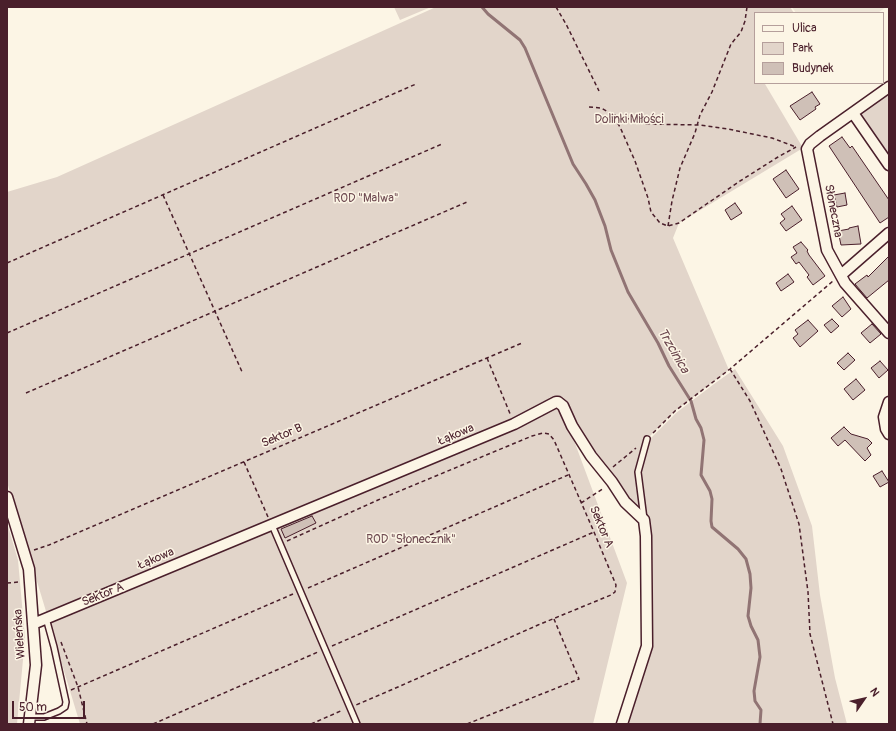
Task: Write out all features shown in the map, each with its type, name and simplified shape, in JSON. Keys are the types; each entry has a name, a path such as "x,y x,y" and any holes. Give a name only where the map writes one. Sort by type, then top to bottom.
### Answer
{"street":[{"path":"889,87 852,113 889,165"},
{"name":"Słoneczna","path":"852,113 810,144 807,149 827,250 845,283 889,333"},
{"path":"841,275 889,233"},
{"name":"Łąkowa","path":"33,624 514,424 556,402 561,403 572,426 591,456 612,482 625,502 644,520"},
{"path":"889,402 884,417 886,429 889,434"},
{"name":"Wieleńska","path":"7,497 28,569 36,665 29,720"},
{"path":"622,724 647,646 646,536 644,520"}],"lane":[{"path":"644,520 638,472 647,439"},
{"path":"272,525 357,724"},
{"path":"29,720 44,717 59,711 65,707 66,702 46,618"}],"path":[{"path":"556,7 599,91"},
{"path":"668,226 680,168 731,44 741,32 745,21 747,7"},
{"path":"7,263 416,84"},
{"path":"589,107 601,108 612,114 646,124 697,125 728,129 772,138 796,147 740,181 679,223 668,226 660,223 651,212 648,198 635,161 620,127 612,114"},
{"path":"7,333 442,144"},
{"path":"163,195 243,374"},
{"path":"26,393 467,202"},
{"path":"606,474 647,439 675,411 730,369 841,275"},
{"name":"Sektor B","path":"23,553 49,545 522,343"},
{"path":"486,358 507,406"},
{"path":"730,369 750,401 782,469 799,524 808,592 810,634 833,724"},
{"name":"Sektor A","path":"280,545 384,498 532,436 543,433 549,434 554,440 616,585 616,592 612,595 312,724"},
{"path":"244,462 272,525"},
{"path":"78,687 568,475"},
{"path":"581,503 612,482"},
{"path":"152,724 594,532"},
{"path":"7,583 29,581"},
{"path":"466,724 579,678 554,619"},
{"path":"60,638 78,687 87,724"}],"shaded area":[{"path":"792,7 886,7 879,12 795,12"}],"green space":[{"path":"394,7 431,7 400,20"},
{"path":"436,7 790,7 793,12 754,12 754,84 765,84 803,148 679,223 673,238 729,370 675,411 647,439 638,472 644,520 625,502 560,403 627,583 593,724 80,724 7,482 7,192 57,177"},
{"path":"889,93 889,156 859,114"},
{"path":"735,369 783,446 812,526 820,595 835,678 847,724 625,724 640,681 648,530 642,470 649,440 676,413"},
{"path":"7,523 18,560 25,638 17,724 7,724"}],"building":[{"path":"812,92 820,104 815,107 816,109 800,120 790,106"},
{"path":"842,137 850,148 852,146 889,200 889,217 880,223 829,146"},
{"path":"786,170 799,189 786,198 773,179"},
{"path":"845,193 847,205 837,207 834,195"},
{"path":"735,203 742,213 731,220 725,210"},
{"path":"792,206 802,220 786,231 780,223 785,219 781,214"},
{"path":"858,226 861,244 841,245 838,231"},
{"path":"801,242 825,276 813,285 807,277 809,275 799,262 796,264 791,257 797,253 793,247"},
{"path":"889,256 889,280 867,298 855,284 867,275 868,277"},
{"path":"788,274 794,282 781,291 776,283"},
{"path":"843,297 851,309 842,317 832,306"},
{"path":"832,319 839,326 831,333 824,325"},
{"path":"808,320 818,331 800,347 793,338 798,334 795,330"},
{"path":"872,324 881,334 870,343 861,333"},
{"path":"848,353 855,360 844,370 837,363"},
{"path":"880,361 888,370 879,378 871,368"},
{"path":"856,379 865,390 853,400 844,389"},
{"path":"844,427 851,434 868,439 872,443 867,448 871,455 865,461 845,440 838,446 831,438"},
{"path":"882,471 889,482 880,487 873,476"},
{"path":"312,516 316,523 285,538 281,529"}],"waterway":[{"name":"Trzcinica","path":"482,7 488,14 520,40 525,48 573,164 595,200 605,226 611,250 628,292 658,343 669,366 691,401 704,440 701,475 710,491 712,499 712,527 738,549 746,559 750,574 751,588 748,616 758,640 760,657 754,691 755,701 761,710 760,724"}],"park label":[{"name":"Dolinki Miłości","path":"629,120"},
{"name":"ROD \"Malwa\"","path":"366,199"},
{"name":"ROD \"Słonecznik\"","path":"411,540"}]}
